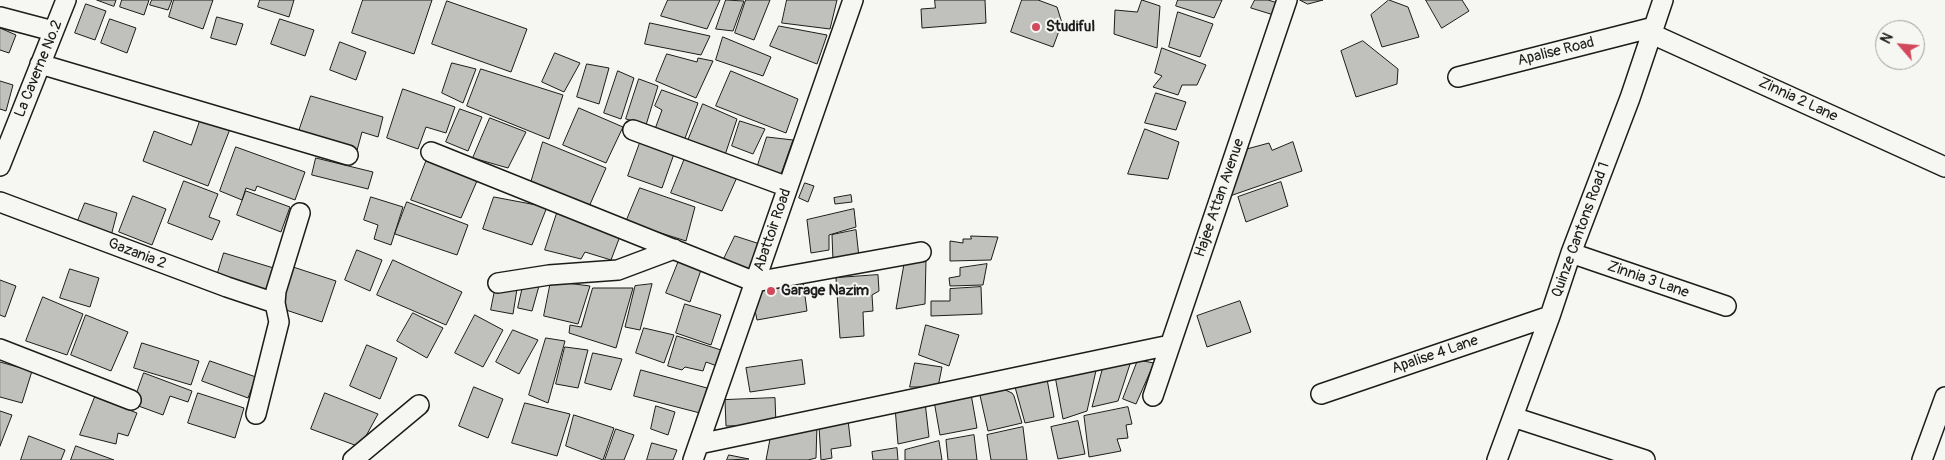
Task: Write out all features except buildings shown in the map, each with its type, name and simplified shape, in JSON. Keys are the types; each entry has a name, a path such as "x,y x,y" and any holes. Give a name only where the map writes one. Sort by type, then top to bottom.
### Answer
{"street":[{"name":"La Caverne No.2","path":"0,166 66,0"},
{"name":"Abattoir Road","path":"696,452 853,0"},
{"name":"Hajee Attan Avenue","path":"1152,396 1287,0"},
{"name":"Quinze Cantons Road 1","path":"1497,460 1571,253 1630,98 1663,0"},
{"path":"0,17 54,32"},
{"name":"Apalise Road","path":"1458,77 1653,30"},
{"name":"Zinnia 2 Lane","path":"1653,30 1945,167"},
{"path":"40,64 348,156"},
{"path":"633,130 788,187"},
{"path":"431,152 755,282 922,252"},
{"name":"Gazania 2","path":"0,202 227,287 275,303"},
{"path":"256,414 279,322 275,303 276,291 300,213"},
{"path":"498,283 618,270 674,249"},
{"name":"Zinnia 3 Lane","path":"1571,253 1726,306"},
{"name":"Apalise 4 Lane","path":"1321,394 1550,316"},
{"path":"696,452 1170,345"},
{"path":"0,349 131,400"},
{"path":"1922,460 1945,398"},
{"path":"353,460 418,405"},
{"path":"1513,416 1645,460"}],"place":[{"name":"Studiful","path":"1036,27"},
{"name":"Garage Nazim","path":"771,291"}]}
